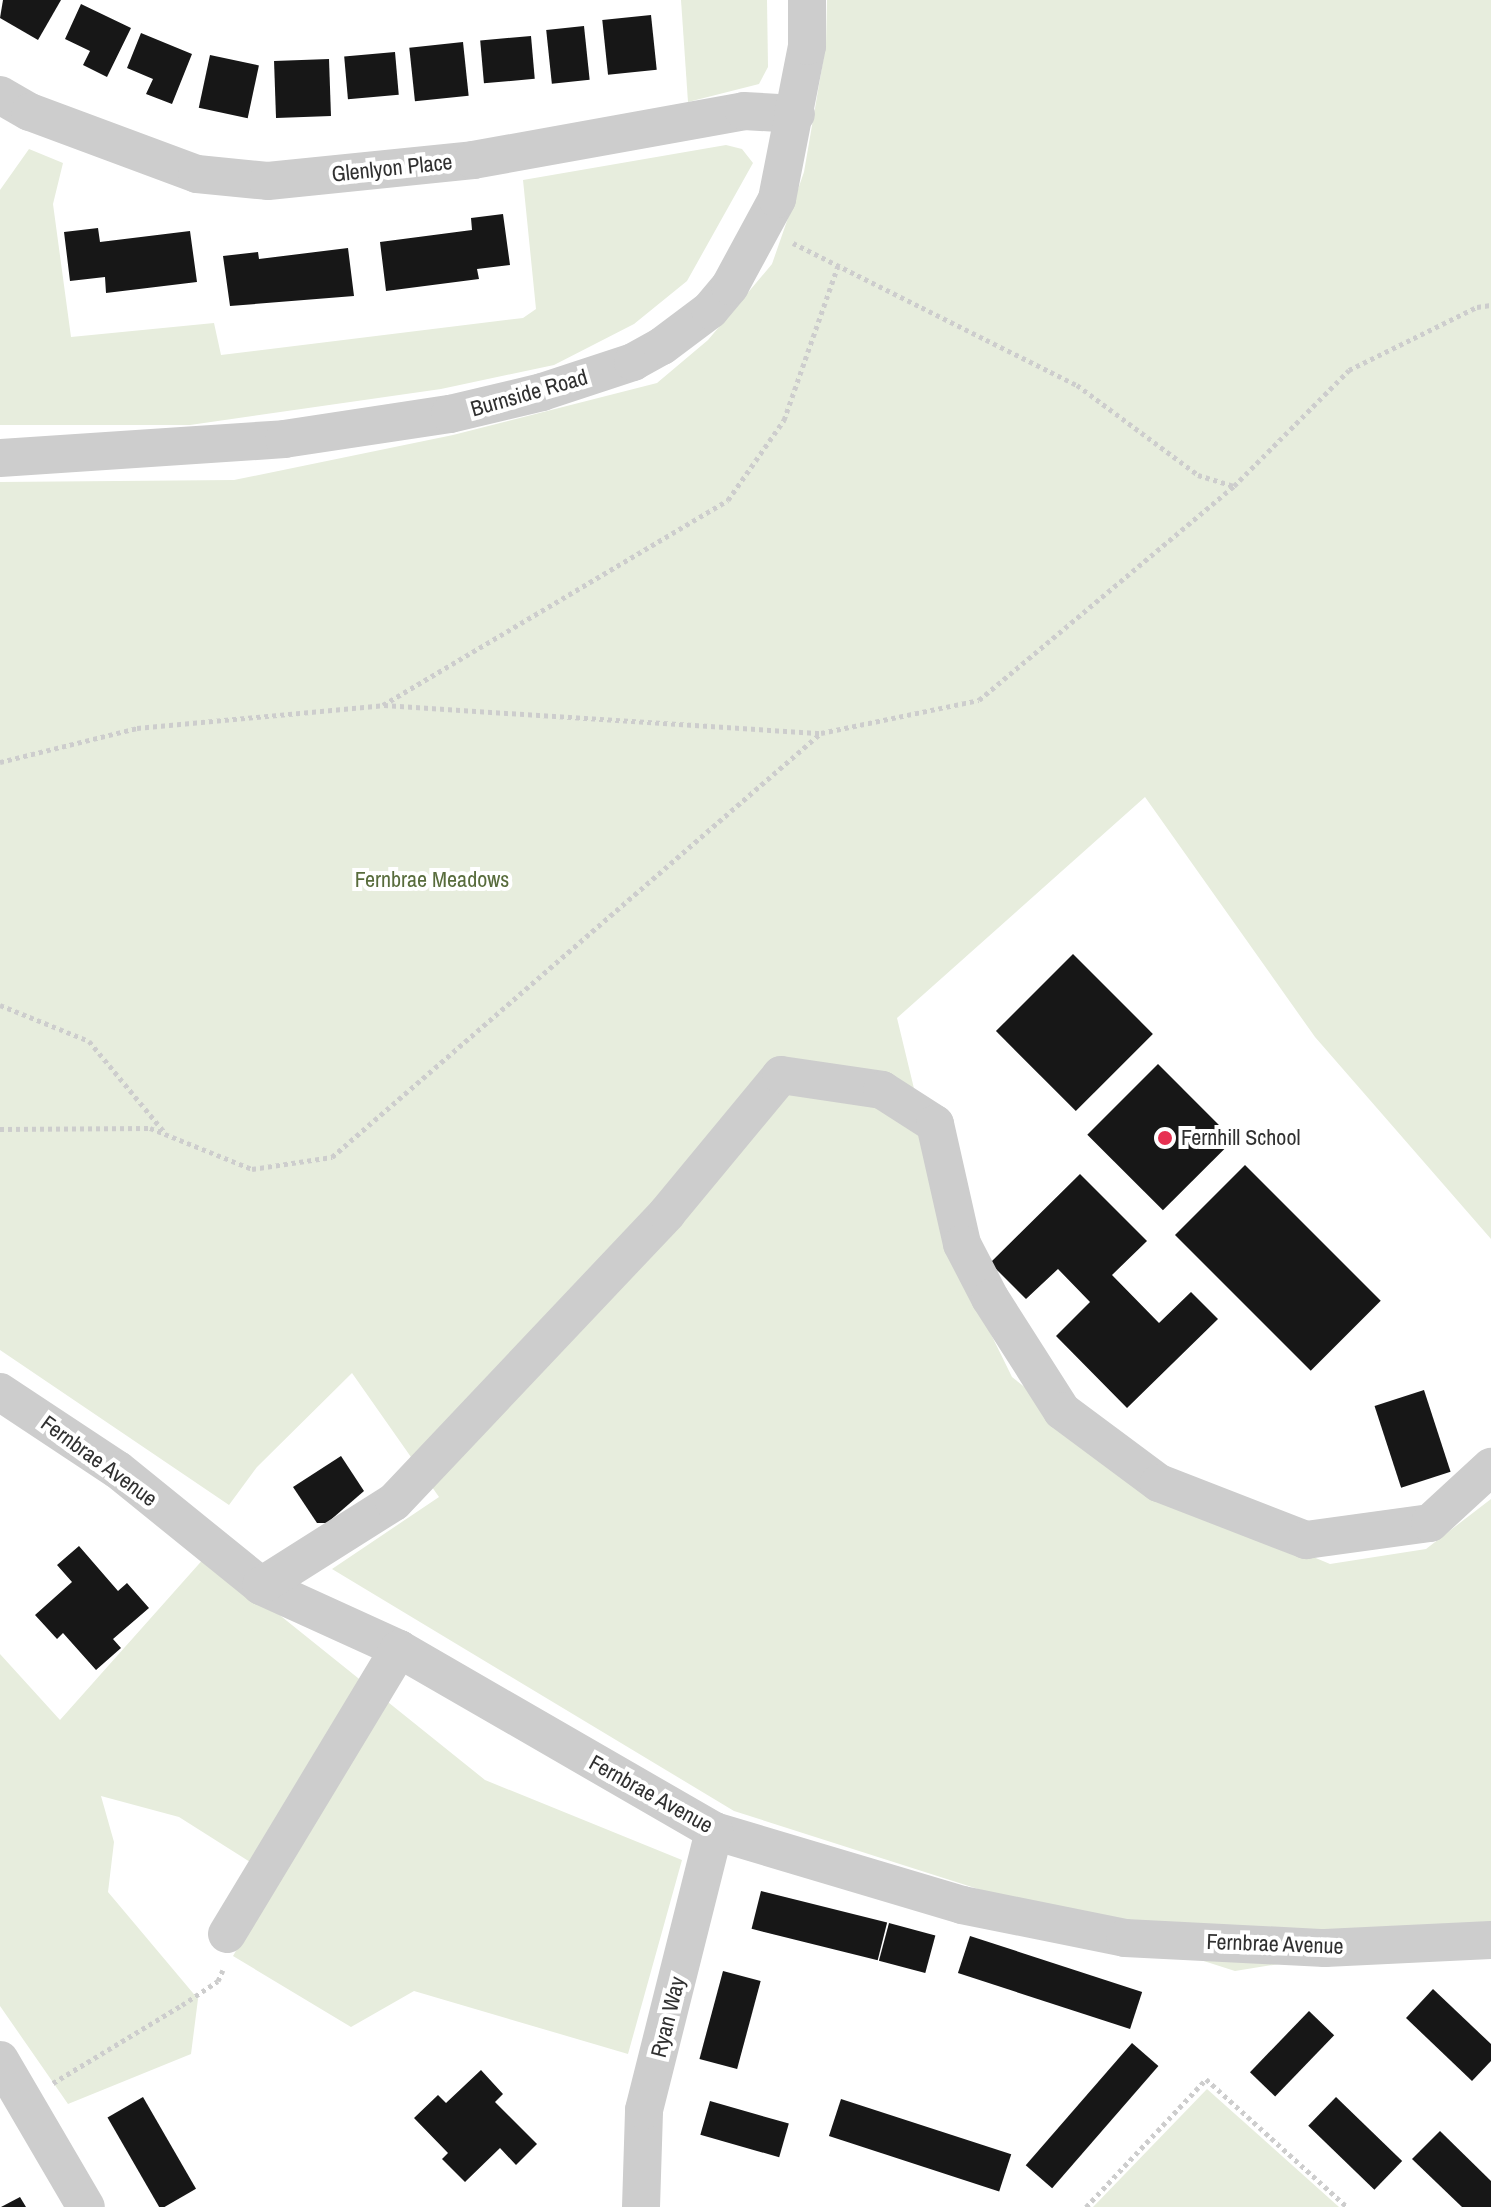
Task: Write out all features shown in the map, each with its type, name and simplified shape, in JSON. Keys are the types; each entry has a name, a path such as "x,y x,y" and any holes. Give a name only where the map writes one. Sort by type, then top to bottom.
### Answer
{"street":[{"name":"Burnside Road","path":"0,458 284,439 450,414 542,392 633,362 687,328 730,286 764,228 777,199 796,114 807,46 807,0"},
{"name":"Glenlyon Place","path":"0,95 44,118 197,174 268,181 473,160 744,111 796,114"},
{"path":"261,1586 394,1502 667,1213 781,1075 882,1090 935,1124 962,1244 990,1298 1062,1411 1159,1483 1306,1540 1430,1523 1491,1467"},
{"name":"Fernbrae Avenue","path":"0,1392 118,1470 261,1586 399,1649 714,1831 962,1905 1125,1938 1325,1948 1491,1940"},
{"path":"227,1934 399,1649"},
{"name":"Ryan Way","path":"641,2207 644,2110 714,1831"},
{"path":"0,2060 86,2207"}],"path":[{"path":"764,228 1077,385 1198,475 1234,486"},
{"path":"383,705 728,500 784,420 838,266"},
{"path":"0,762 137,728 383,705 821,733 979,700 1234,486 1349,370 1477,307 1491,305"},
{"path":"0,1129 150,1128 252,1169 332,1157 821,733"},
{"path":"0,1005 89,1041 166,1134"},
{"path":"24,2100 218,1981 228,1958 227,1934"},
{"path":"1086,2207 1206,2079 1347,2207"}],"green space":[{"path":"681,0 767,0 768,67 759,84 688,102"},
{"name":"Fernbrae Meadows","path":"827,0 1491,0 1491,1239 1315,1037 1145,797 897,1018 956,1263 1012,1377 1154,1490 1330,1564 1426,1549 1491,1499 1491,1930 1235,1971 734,1811 332,1569 439,1497 352,1373 257,1467 229,1505 0,1350 0,482 234,480 453,435 657,383 708,340 772,264 804,172 826,44"},
{"path":"726,145 742,149 753,163 687,281 634,324 554,365 441,389 190,425 0,425 0,190 29,149 63,163 53,204 71,337 214,323 221,355 523,318 536,309 523,180"},
{"path":"206,1556 485,1780 682,1860 628,2054 414,1991 351,2027 233,1956 277,1879 179,1817 101,1796 114,1842 108,1892 198,1999 191,2054 68,2104 0,2006 0,1654 60,1720"},
{"path":"1207,2089 1339,2207 1093,2207"}],"building":[{"path":"3,0 61,0 38,40 0,18"},
{"path":"81,4 131,28 107,77 83,65 90,51 65,39"},
{"path":"651,15 657,70 608,75 602,20"},
{"path":"584,26 590,80 552,84 546,30"},
{"path":"141,33 192,54 172,104 146,94 153,79 127,68"},
{"path":"531,36 535,79 484,83 480,40"},
{"path":"463,42 469,96 415,101 409,48"},
{"path":"395,52 399,95 348,99 344,56"},
{"path":"210,55 259,65 248,118 199,108"},
{"path":"329,59 331,116 276,118 274,61"},
{"path":"503,214 510,265 477,269 479,279 386,291 380,242 472,230 471,218"},
{"path":"98,228 100,242 190,231 197,282 106,293 105,277 70,281 64,232"},
{"path":"348,248 354,296 230,306 223,256 258,252 259,259"},
{"path":"1073,954 1153,1034 1076,1111 996,1031"},
{"path":"1158,1064 1234,1140 1163,1210 1087,1135"},
{"path":"1245,1165 1381,1301 1311,1371 1175,1235"},
{"path":"1080,1174 1147,1241 1112,1275 1159,1323 1191,1292 1218,1319 1127,1408 1056,1336 1090,1302 1058,1269 1026,1299 990,1263"},
{"path":"1424,1390 1451,1472 1401,1488 1375,1406"},
{"path":"341,1456 364,1491 327,1523 317,1523 293,1487"},
{"path":"79,1546 118,1591 127,1583 149,1608 113,1639 121,1648 96,1670 63,1633 57,1639 35,1615 72,1582 57,1565"},
{"path":"761,1891 887,1922 878,1960 752,1929"},
{"path":"889,1923 935,1935 925,1973 879,1961"},
{"path":"970,1936 1142,1992 1130,2029 958,1973"},
{"path":"723,1971 761,1981 737,2069 699,2059"},
{"path":"1433,1989 1491,2044 1491,2061 1472,2081 1406,2018"},
{"path":"1309,2011 1334,2035 1275,2096 1250,2072"},
{"path":"1132,2043 1158,2066 1052,2188 1026,2165"},
{"path":"481,2070 503,2094 495,2102 537,2144 516,2165 500,2148 465,2182 442,2159 448,2153 414,2118 438,2095 446,2103"},
{"path":"143,2097 196,2189 159,2207 107,2118"},
{"path":"1336,2097 1402,2161 1374,2190 1308,2126"},
{"path":"841,2099 1011,2154 999,2191 829,2136"},
{"path":"710,2101 789,2124 779,2157 700,2135"},
{"path":"1440,2131 1491,2181 1491,2207 1462,2207 1412,2159"},
{"path":"20,2197 26,2207 1,2207"}],"place":[{"name":"Fernhill School","path":"1165,1138"}]}
